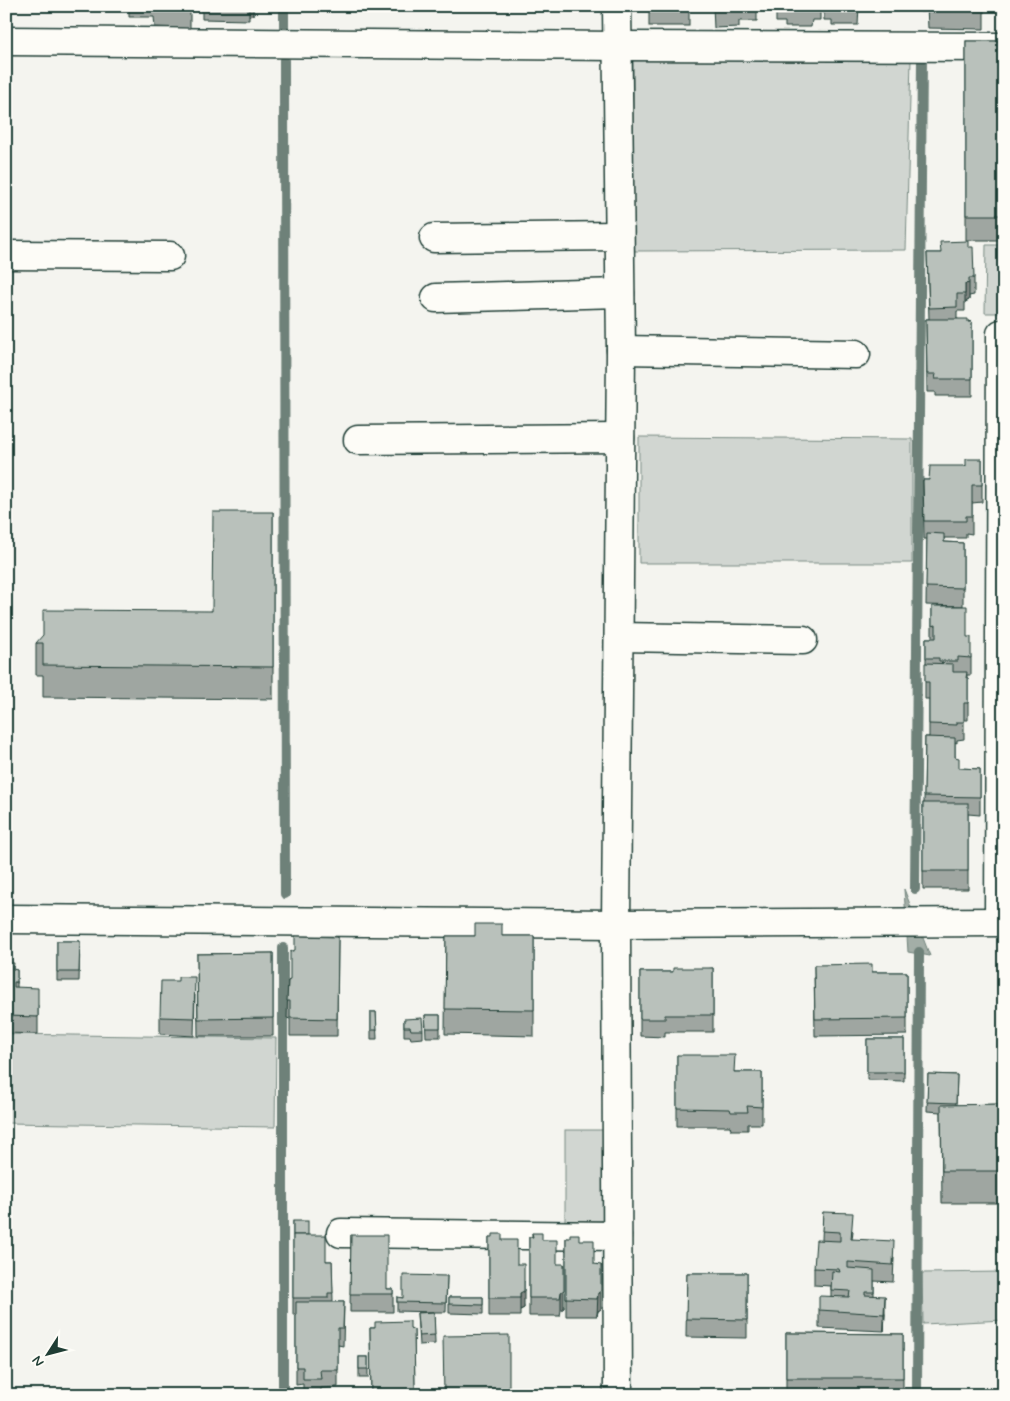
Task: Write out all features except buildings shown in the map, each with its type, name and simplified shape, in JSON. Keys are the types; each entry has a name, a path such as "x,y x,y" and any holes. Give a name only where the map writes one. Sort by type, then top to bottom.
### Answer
{"street":[{"path":"617,6 621,350 616,924 618,1395"},
{"path":"6,41 1004,47"},
{"path":"434,238 619,236"},
{"path":"6,255 170,256"},
{"path":"436,298 620,292"},
{"path":"6,919 616,924 1001,922 1001,334 1004,334"},
{"path":"621,350 856,354"},
{"path":"358,440 620,438"},
{"path":"619,637 803,640"},
{"path":"341,1233 617,1236"}],"shaded area":[{"path":"633,59 911,59 906,250 633,251"},
{"path":"986,245 1004,245 1004,313 985,313"},
{"path":"639,437 912,439 912,563 639,563"},
{"path":"904,889 930,956 908,952"},
{"path":"6,1034 276,1038 275,1127 6,1123"},
{"path":"565,1130 610,1130 610,1221 565,1221"},
{"path":"1004,1272 1004,1320 923,1324 922,1273"}],"waterway":[{"path":"284,6 284,28"},
{"path":"915,889 922,59"},
{"path":"284,60 285,894"},
{"path":"283,948 283,1395"},
{"path":"917,1395 919,952"}]}
